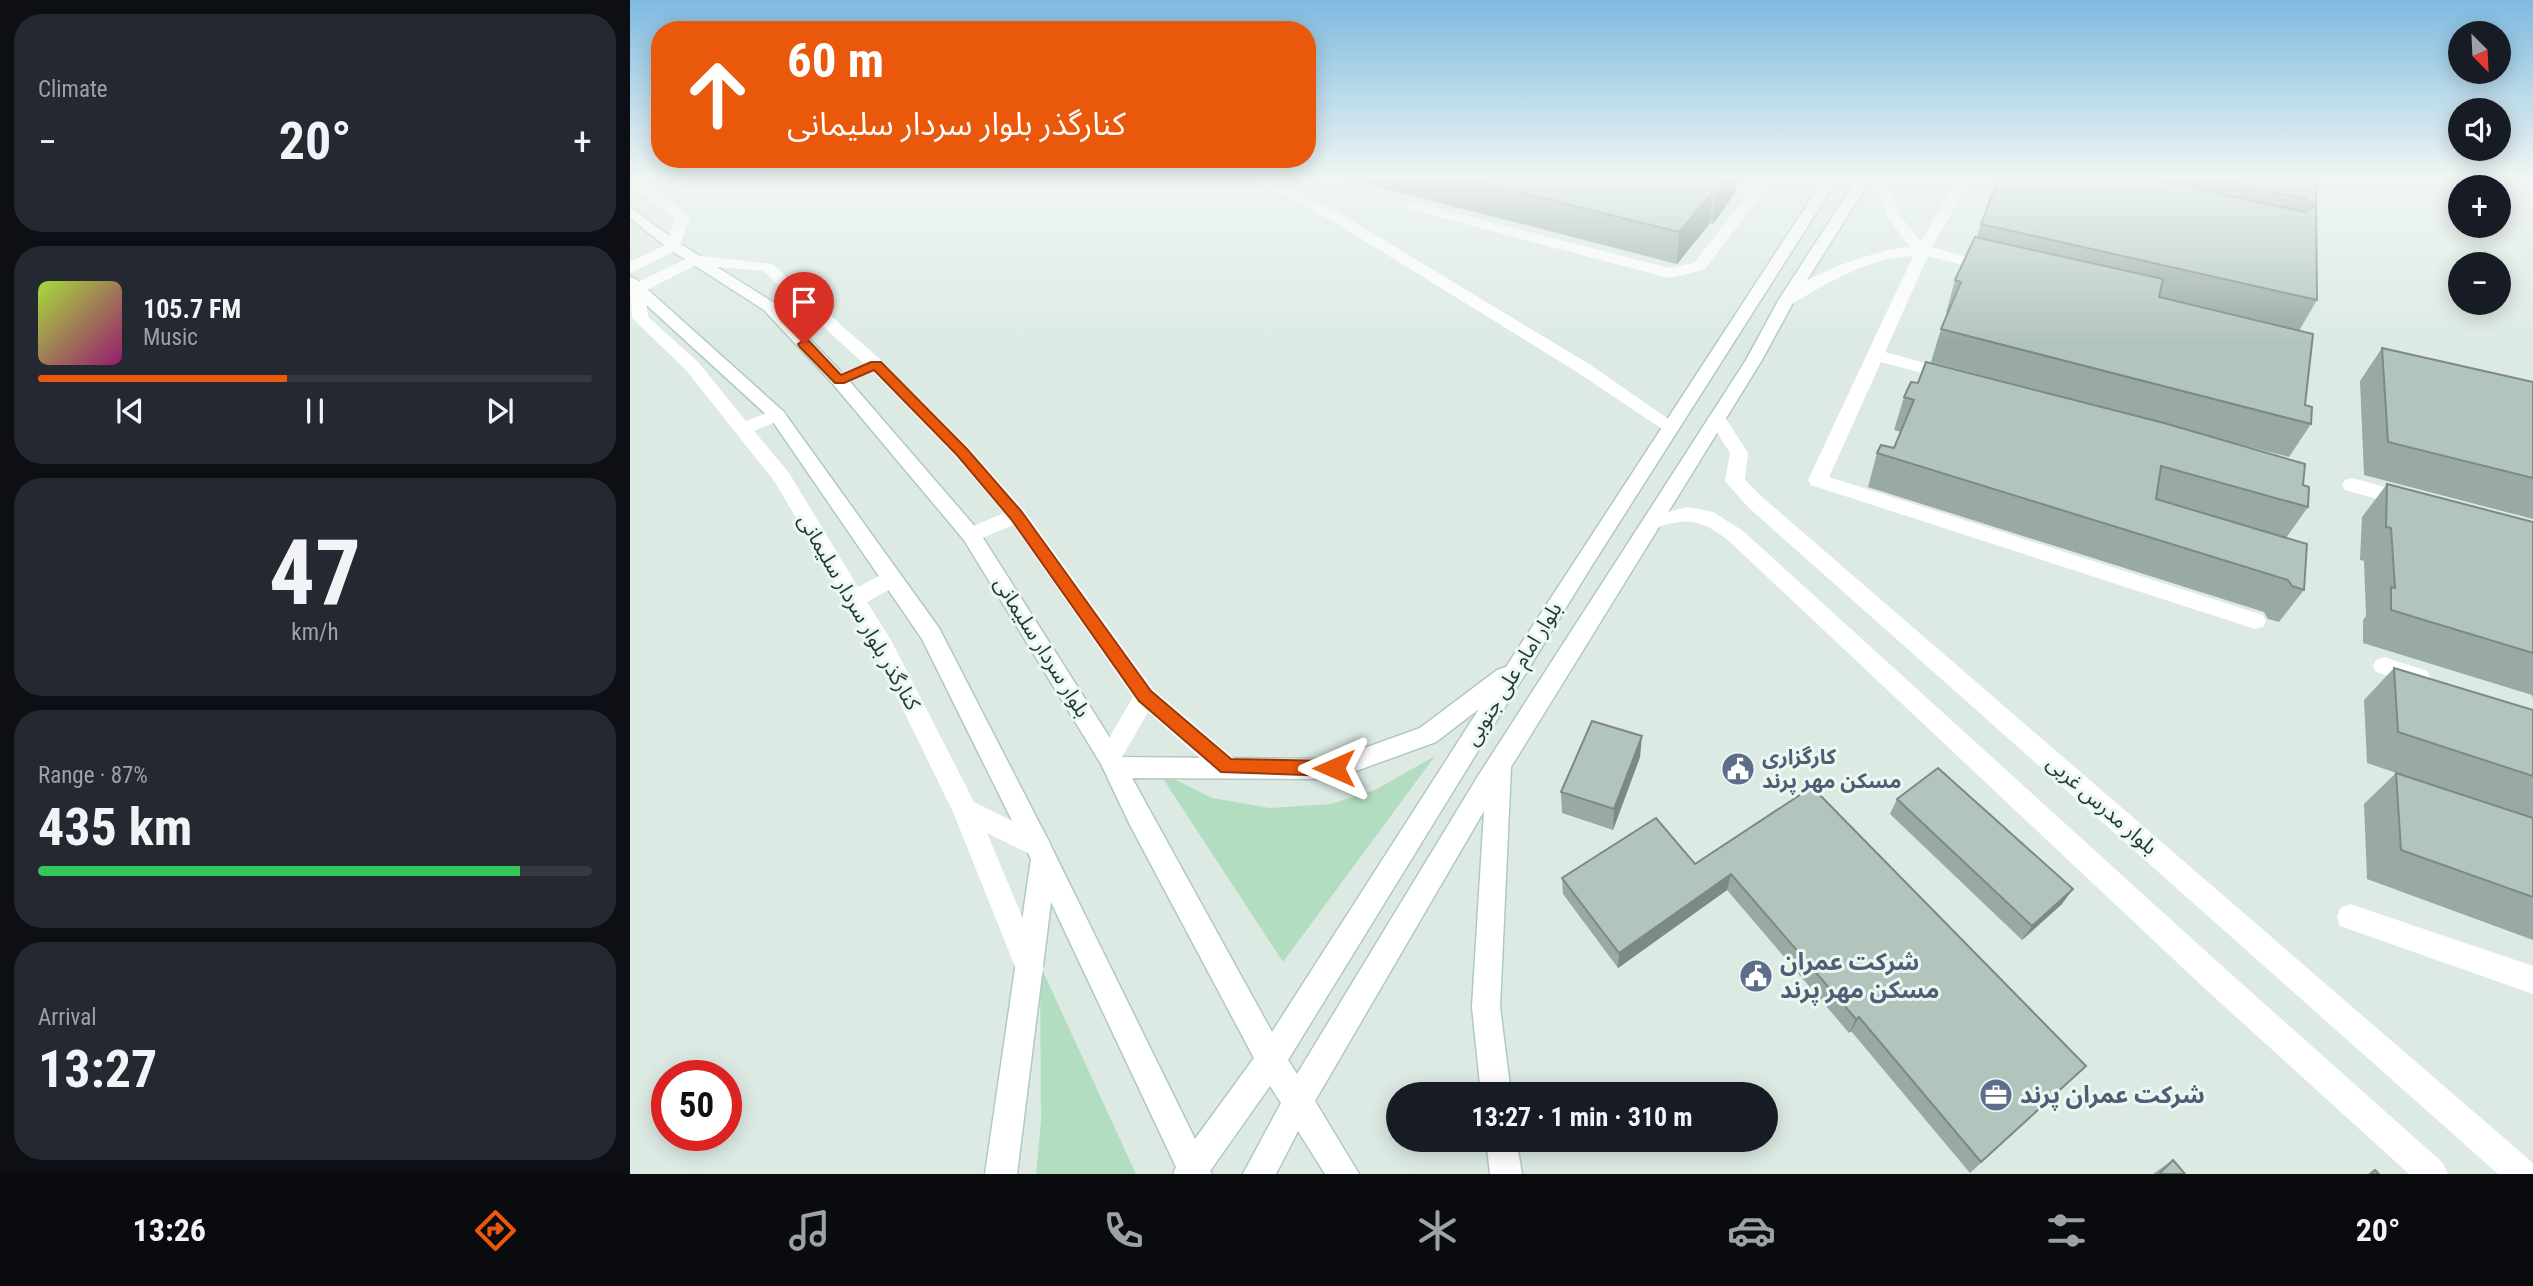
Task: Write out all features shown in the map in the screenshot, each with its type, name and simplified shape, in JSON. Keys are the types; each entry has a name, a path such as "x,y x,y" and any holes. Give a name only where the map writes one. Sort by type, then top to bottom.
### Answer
{"street":[{"name":"بلوار سردار سلیمانی","path":"656,232 694,260 719,272 770,307 839,380 971,535 1112,762 1271,1060 1343,1174"},
{"path":"632,282 674,246 678,232"},
{"path":"1360,232 1583,368 1671,427"},
{"path":"1511,232 1669,273 1699,267 1726,232"},
{"name":"بلوار امام علی جنوبی","path":"1193,1172 1271,1060 1518,666 1797,232"},
{"name":"بلوار امام علی جنوبی","path":"1259,1174 1298,1101 1499,766 1754,360 1784,305 1830,232"},
{"path":"1904,232 1923,251"},
{"path":"1934,232 1818,481 2255,621"},
{"path":"1752,301 1784,305 1820,280 1849,267 1882,257 1923,251 2003,270"},
{"path":"632,282 694,260 767,267 876,365 962,452 1017,515 1145,696 1227,767"},
{"path":"632,282 777,415 931,634 1041,852 1193,1172"},
{"name":"کنارگذر بلوار سردار سلیمانی","path":"632,282 640,318 692,366 782,478 884,648 965,810 1030,970"},
{"path":"1875,355 1968,380"},
{"path":"839,380 876,365"},
{"path":"742,429 777,415"},
{"name":"بلوار مدرس غربی","path":"1717,418 1739,453 1735,481 1755,502 2522,1174"},
{"path":"2352,485 2430,506"},
{"path":"1653,522 1675,514 1698,513 1720,523 1736,536 2202,967 2432,1174"},
{"path":"971,535 1017,515"},
{"path":"855,599 893,579"},
{"path":"1145,696 1112,762 1334,768 1428,735 1518,666"},
{"path":"2384,666 2446,685"},
{"path":"1495,1082 1486,1007 1499,766"},
{"path":"965,810 1041,852"},
{"path":"1001,1174 1030,970 1041,852"},
{"path":"2350,917 2533,980"},
{"path":"1503,1152 1506,1174"}],"green space":[{"path":"1435,756 1283,962 1158,771 1212,798 1269,808 1331,804 1375,790"},
{"path":"1040,965 1136,1174 1036,1174 1041,1121"}],"building":[{"path":"2015,232 2316,232 2317,300"},
{"path":"1975,237 2163,279 2159,297 2313,334 2305,405 2312,407 2311,424 1941,329 1961,282 1955,280"},
{"path":"2382,348 2533,382 2533,478 2388,442"},
{"path":"1926,362 2164,423 2305,464 2303,485 2309,487 2308,507 2161,466 2156,499 2307,544 2304,590 2292,586 2288,580 1877,453 1881,445 1894,448 1914,400 1904,397 1911,382 1918,383"},
{"path":"2387,484 2533,522 2533,653 2391,610 2391,587 2395,588 2391,528 2386,527"},
{"path":"2394,668 2533,710 2533,776 2398,732"},
{"path":"1592,721 1642,736 1614,809 1561,792"},
{"path":"1938,768 2073,889 2032,926 1897,799"},
{"path":"2396,773 2533,818 2533,897 2401,850"},
{"path":"1812,787 2086,1066 1981,1162 1859,1017 1856,1019 1731,874 1619,953 1562,878 1656,818 1695,864"},
{"path":"2173,1160 2185,1174 2159,1174"}],"place":[{"name":"کارگزاری مسکن مهر پرند","path":"1738,769"},
{"name":"شرکت عمران مسکن مهر پرند","path":"1756,976"},
{"name":"شرکت عمران پرند","path":"1996,1095"}],"route":[{"path":"804,344 839,380 876,365 893,382 962,452 1017,515 1145,696 1227,767 1334,768"}]}
